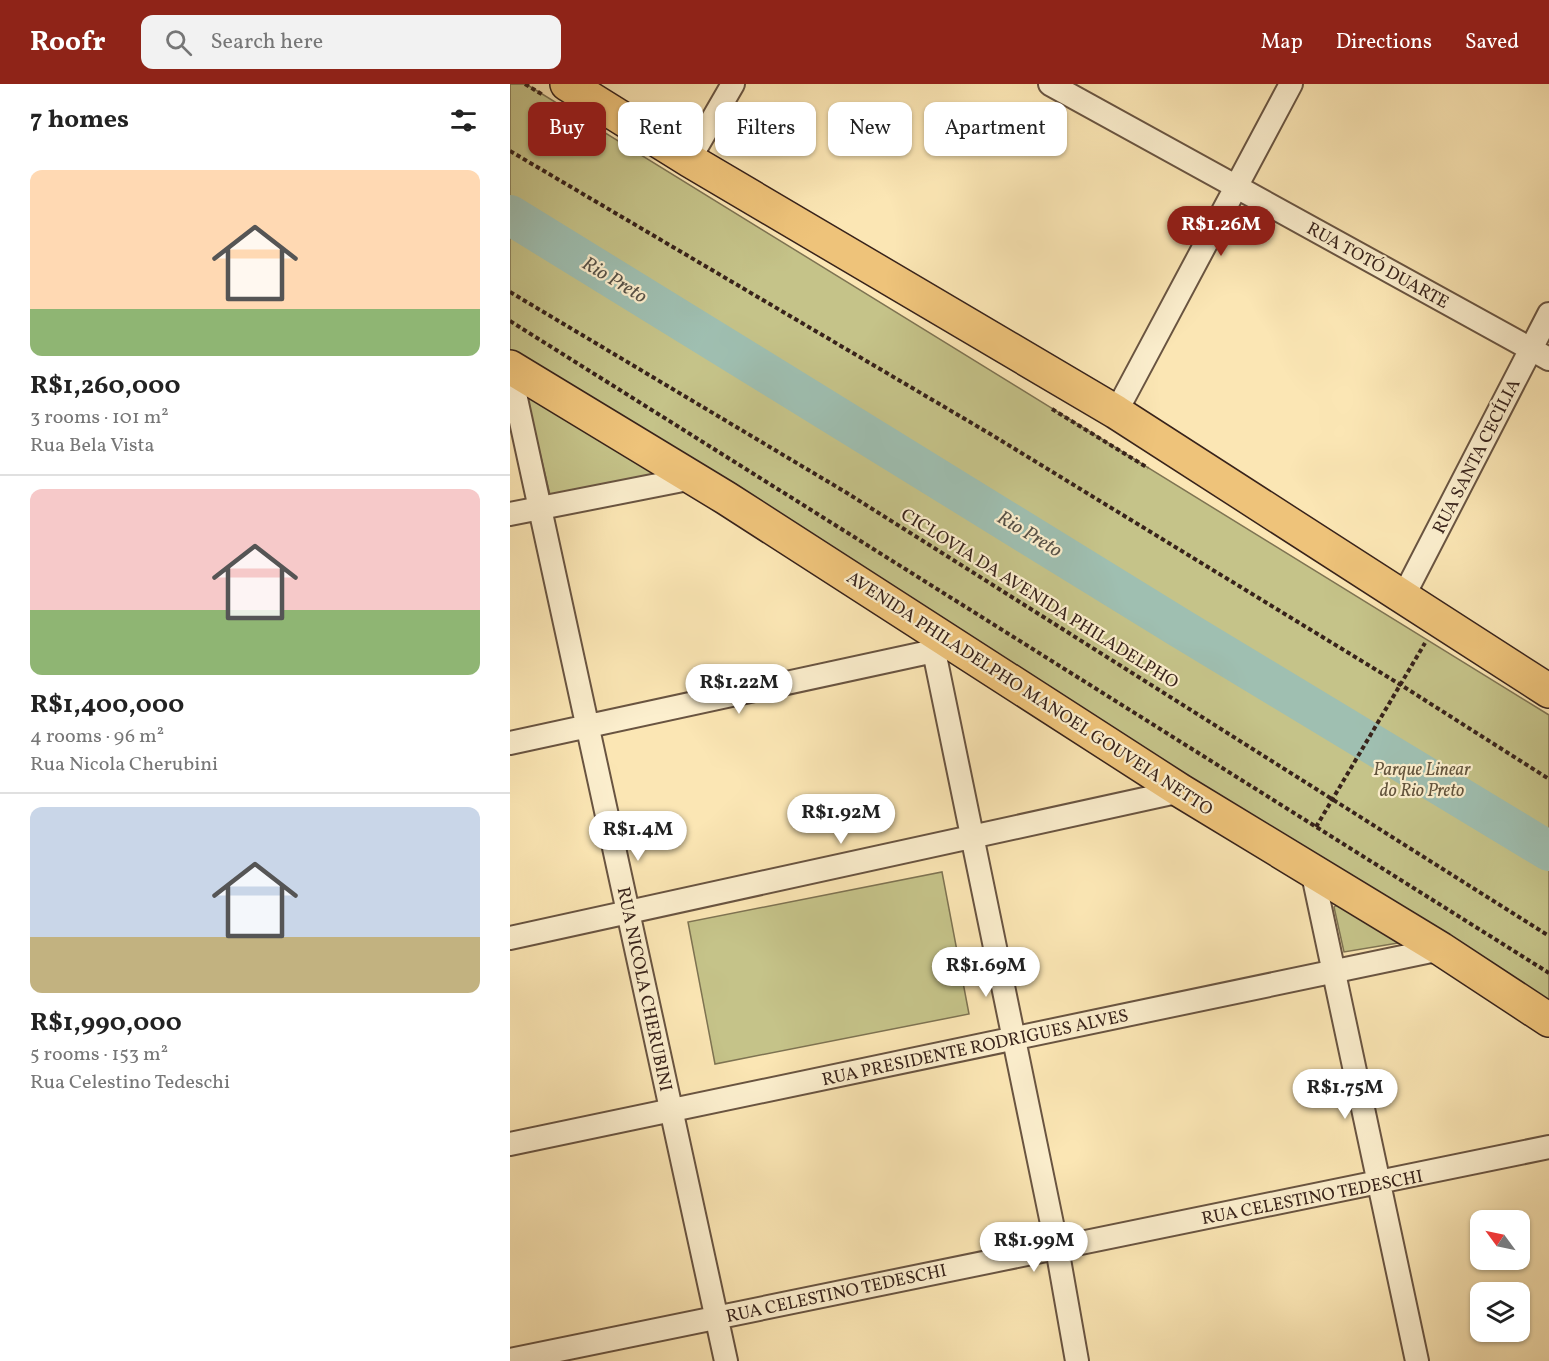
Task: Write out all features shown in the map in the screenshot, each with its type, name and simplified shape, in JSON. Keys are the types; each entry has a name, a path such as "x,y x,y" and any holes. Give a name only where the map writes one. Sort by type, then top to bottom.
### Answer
{"main road":[{"path":"567,84 689,160 1116,412 1549,691"},
{"name":"AVENIDA PHILADELPHO MANOEL GOUVEIA NETTO","path":"510,369 693,478 941,641 1181,791 1441,949 1549,1020"}],"street":[{"path":"689,160 733,84"},
{"name":"RUA TOTÓ DUARTE","path":"1050,84 1540,354"},
{"path":"1116,412 1291,84"},
{"name":"RUA SANTA CECÍLIA","path":"1404,597 1540,354 1549,314"},
{"name":"RUA NICOLA CHERUBINI","path":"510,369 726,1361"},
{"path":"510,514 693,478"},
{"path":"510,743 588,728 941,641 974,836 1057,1248 1077,1361"},
{"path":"510,938 628,914 1181,791"},
{"path":"1312,870 1417,1361"},
{"name":"RUA PRESIDENTE RODRIGUES ALVES","path":"510,1144 1441,949"},
{"name":"RUA CELESTINO TEDESCHI","path":"510,1360 1379,1184 1549,1147"}],"path":[{"path":"510,151 982,429 1549,778"},
{"name":"CICLOVIA DA AVENIDA PHILADELPHO","path":"510,292 847,493 1549,936"},
{"path":"510,321 1549,973"},
{"path":"1316,827 1427,640"}],"green space":[{"name":"Parque Linear do Rio Preto","path":"510,84 526,84 555,102 528,102 528,156 606,156 606,133 618,141 618,156 643,156 1549,715 1549,1003 510,350"},
{"path":"524,387 665,473 550,495"},
{"path":"942,872 969,1014 715,1064 688,922"},
{"path":"1341,902 1404,939 1398,943 1344,952 1334,907"}],"waterway":[{"name":"Rio Preto","path":"510,215 1180,628 1549,851"}]}
